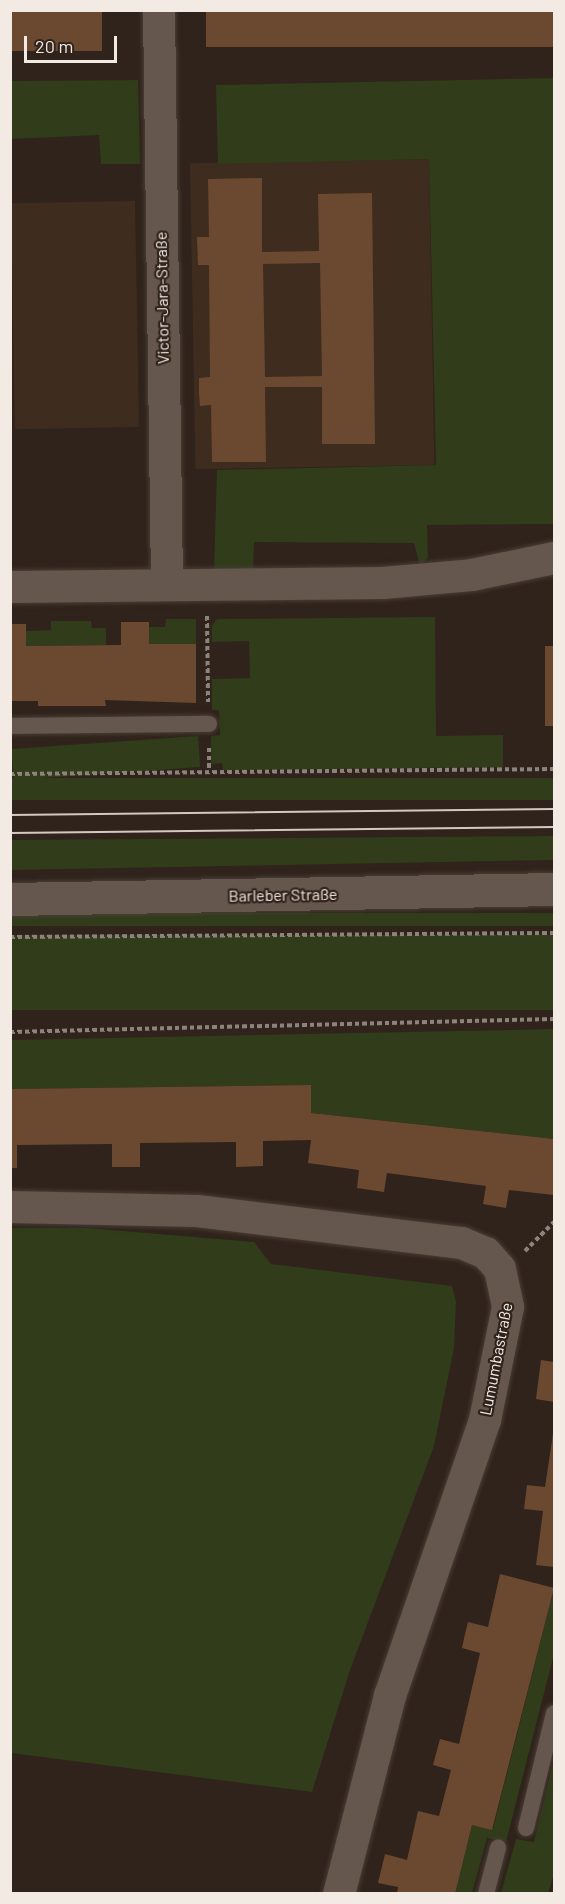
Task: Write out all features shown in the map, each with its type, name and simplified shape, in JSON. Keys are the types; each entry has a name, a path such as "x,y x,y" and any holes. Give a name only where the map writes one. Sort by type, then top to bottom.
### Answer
{"street":[{"name":"Victor-Jara-Straße","path":"159,10 167,585"},
{"path":"10,586 324,585 429,580 555,558"},
{"name":"Barleber Straße","path":"10,899 555,889"},
{"path":"10,1207 196,1211 451,1242 481,1249 500,1269"},
{"name":"Lumumbastraße","path":"339,1893 390,1696 485,1420 508,1306 500,1269"}],"lane":[{"path":"10,726 209,724"},
{"path":"526,1828 555,1713"},
{"path":"486,1893 498,1848"}],"path":[{"path":"207,585 209,771"},
{"path":"10,774 555,769"},
{"path":"10,936 555,933"},
{"path":"10,1032 555,1019"},
{"path":"500,1269 535,1244 555,1222"}],"shaded area":[{"path":"429,159 434,465 195,469 190,163"},
{"path":"135,201 139,427 15,429 11,203"}],"green space":[{"path":"554,78 554,524 427,525 428,558 420,565 414,543 254,542 253,571 214,571 217,470 436,465 429,159 218,164 216,85"},
{"path":"138,80 140,164 101,164 99,135 11,139 11,81"},
{"path":"435,617 436,736 503,735 503,767 223,770 222,763 211,764 211,736 220,735 219,710 212,710 212,679 250,678 249,641 212,642 212,626 217,619"},
{"path":"166,619 196,619 196,644 149,644 149,627 165,627"},
{"path":"51,621 91,621 92,628 106,628 106,645 26,646 26,631 51,630"},
{"path":"198,736 200,767 14,780 11,749"},
{"path":"11,778 554,778 554,800 11,800"},
{"path":"554,836 554,860 11,870 11,840"},
{"path":"11,913 554,913 554,926 11,926"},
{"path":"11,935 554,935 554,1010 11,1010"},
{"path":"554,1029 554,1139 311,1113 310,1085 11,1089 10,1040"},
{"path":"11,1228 87,1228 254,1242 271,1264 452,1286 456,1302 454,1348 434,1446 350,1670 312,1792 11,1753"},
{"path":"554,1588 554,1654 506,1842 487,1838 472,1893 455,1894 472,1825 493,1829"},
{"path":"554,1760 554,1874 548,1893 501,1893 516,1839 534,1842"}],"building":[{"path":"10,10 102,10 102,51 10,51"},
{"path":"206,10 554,10 554,47 206,47"},
{"path":"262,178 262,252 319,251 318,194 372,193 375,444 322,444 322,387 265,387 266,462 212,462 211,405 200,406 199,393 199,378 210,377 209,265 198,265 197,237 209,237 208,179","holes":["320,263 322,376 265,377 263,264"]},
{"path":"121,622 149,622 149,644 196,644 196,703 105,700 106,706 38,706 38,701 10,701 10,624 26,624 26,646 121,645"},
{"path":"545,646 554,646 554,726 545,726"},
{"path":"311,1085 311,1113 554,1139 554,1195 509,1190 506,1208 483,1204 486,1186 387,1173 384,1192 357,1188 359,1170 308,1163 311,1140 263,1141 263,1166 236,1167 236,1142 140,1143 140,1167 112,1167 112,1144 17,1145 17,1168 10,1168 10,1089"},
{"path":"541,1360 554,1362 554,1402 536,1399"},
{"path":"554,1427 554,1567 536,1565 543,1511 524,1509 527,1485 545,1487"},
{"path":"500,1574 554,1588 492,1830 472,1825 455,1894 397,1894 398,1887 378,1883 385,1854 407,1860 418,1811 439,1816 451,1770 433,1765 440,1739 459,1744 480,1653 462,1648 468,1622 488,1627"}],"tram line":[{"path":"10,815 554,809"},
{"path":"10,833 554,827"}]}
